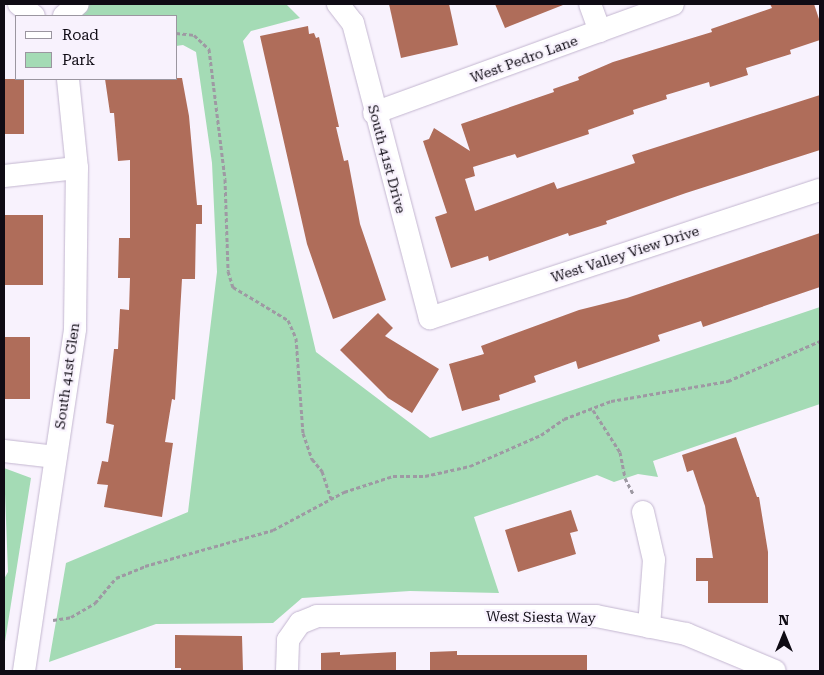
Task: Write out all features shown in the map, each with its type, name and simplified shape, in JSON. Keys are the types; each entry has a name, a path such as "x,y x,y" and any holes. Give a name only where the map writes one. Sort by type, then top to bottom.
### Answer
{"street":[{"path":"19,4 33,15"},
{"path":"65,15 78,4"},
{"name":"South 41st Drive","path":"338,4 353,23 374,114 430,318"},
{"path":"590,4 600,31"},
{"name":"West Pedro Lane","path":"374,114 673,4"},
{"name":"South 41st Glen","path":"24,671 75,329 77,168 68,80"},
{"path":"4,176 77,168"},
{"name":"West Valley View Drive","path":"430,318 820,190"},
{"path":"4,451 56,457"},
{"path":"642,512 654,560 655,582 648,627"},
{"name":"West Siesta Way","path":"287,671 288,640 300,623 317,616 596,616 686,634 775,671"}],"path":[{"path":"178,33 194,35 208,49 225,179 228,271 233,287 288,320 296,338 303,433 312,459 322,471 331,499"},
{"path":"32,620 44,622 71,617 95,603 116,578 145,566 273,530 344,492 393,476 425,476 470,466 541,435 564,419 593,410 611,401 728,382 820,341"},
{"path":"593,410 620,452 624,478 642,512"}],"green space":[{"path":"87,4 286,4 300,18 251,31 243,41 316,352 430,438 820,307 820,404 653,461 658,477 638,474 614,482 597,475 474,517 499,593 410,591 302,598 273,623 156,624 49,662 66,563 188,512 217,272 212,163 196,52 183,45 178,46 178,15 82,15"},
{"path":"4,468 31,478 4,648 4,579 8,572"}],"building":[{"path":"389,4 449,4 458,45 401,58"},
{"path":"495,4 562,4 563,5 505,28"},
{"path":"770,4 814,4 820,22 820,40 790,50 791,54 746,68 748,75 710,87 709,82 666,95 667,99 633,110 634,114 588,130 589,134 517,158 515,154 473,167 475,176 465,179 475,211 554,182 557,189 635,163 632,155 820,95 820,150 686,193 606,221 607,224 569,236 568,233 489,261 488,256 451,268 435,217 447,213 423,141 429,139 434,128 470,151 461,124 554,92 553,89 579,80 578,77 613,62 712,32 711,29 772,8"},
{"path":"308,26 309,34 314,33 316,38 319,37 339,127 336,127 344,161 348,160 360,224 386,300 333,319 307,244 260,36"},
{"path":"178,78 182,78 189,116 197,205 202,205 202,224 196,224 195,279 182,279 175,400 172,399 165,442 173,443 162,517 104,507 108,485 97,484 102,461 108,462 114,425 106,423 114,349 118,349 120,309 129,310 130,278 118,278 119,238 130,238 130,160 118,161 114,113 110,113 105,80 178,80"},
{"path":"4,79 24,80 24,134 4,134"},
{"path":"4,215 43,215 43,285 4,285"},
{"path":"820,233 820,287 703,327 701,321 658,335 660,341 578,369 576,361 534,376 536,382 499,395 500,400 462,411 449,364 484,354 481,346 579,310 627,298"},
{"path":"378,313 393,328 385,336 439,369 412,413 388,398 340,350"},
{"path":"4,337 30,337 30,399 4,399"},
{"path":"736,437 757,497 759,497 768,552 768,603 708,603 708,581 696,581 696,558 713,558 705,506 693,470 687,472 682,455"},
{"path":"571,510 578,531 570,533 576,554 518,572 505,530"},
{"path":"175,635 242,636 243,671 181,671 181,668 175,668"},
{"path":"457,651 457,655 587,655 587,671 430,671 430,652"},
{"path":"340,652 340,655 396,652 396,671 321,671 321,653"}]}
